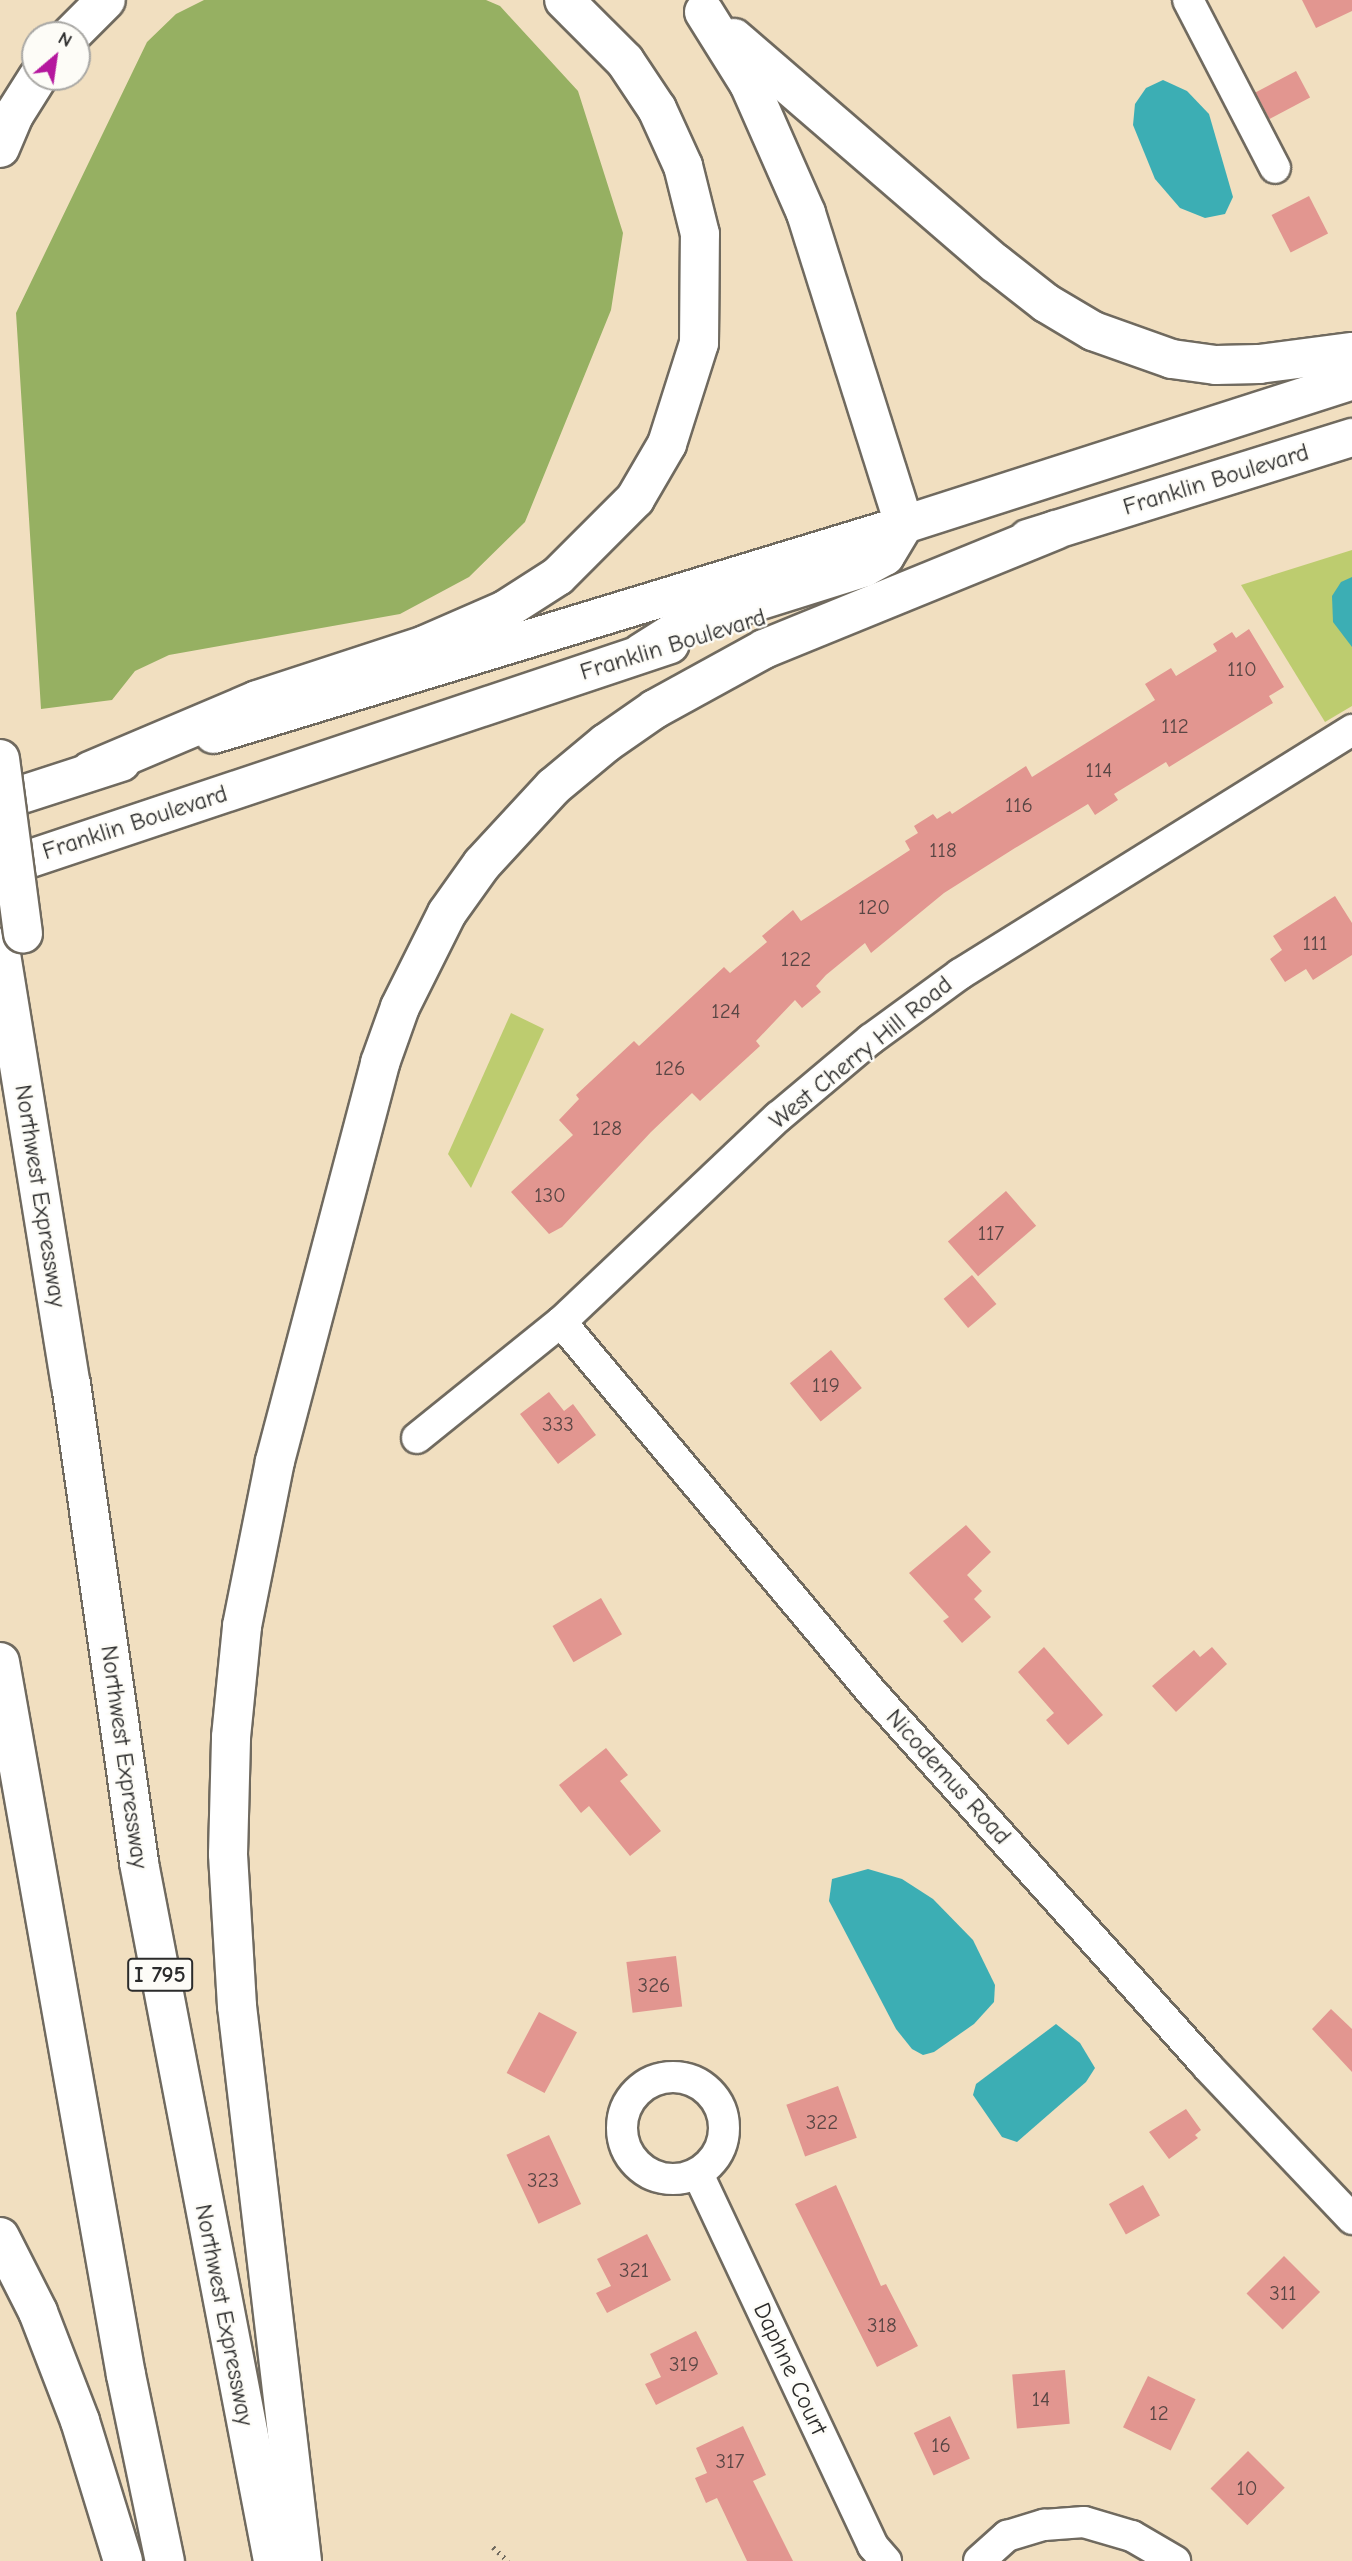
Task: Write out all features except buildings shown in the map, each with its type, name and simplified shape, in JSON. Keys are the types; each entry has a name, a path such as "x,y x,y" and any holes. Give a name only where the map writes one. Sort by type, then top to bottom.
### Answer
{"highway":[{"path":"85,21 106,0"},
{"path":"90,771 257,700 425,646 505,610 558,576 635,499 667,444 699,343 700,234 683,166 657,109 625,61 564,0"},
{"path":"697,6 995,263 1046,303 1093,331 1172,359 1216,365 1259,364 1352,352"},
{"path":"641,653 690,622 865,566 885,555 904,524 806,213 749,84 697,6"},
{"path":"0,148 14,115 29,91"},
{"path":"302,2561 237,2006 228,1854 232,1737 242,1626 275,1461 380,1063 400,1007 447,913 482,864 553,786 606,743 675,697 764,649 1056,530"},
{"name":"Northwest Expressway","path":"0,759 12,941 139,1863 273,2561"},
{"path":"0,1662 126,2375 165,2561"},
{"path":"0,2237 38,2312 75,2409 122,2561"}],"main road":[{"name":"Franklin Boulevard","path":"0,801 90,771 904,524 1352,380"},
{"name":"Franklin Boulevard","path":"0,868 641,653 1056,530 1352,437"}],"street":[{"path":"1188,0 1275,168"},
{"name":"West Cherry Hill Road","path":"417,1438 561,1322 778,1117 871,1039 960,974 1352,730"},
{"name":"Nicodemus Road","path":"561,1322 877,1698 1207,2066 1352,2219"},
{"name":"Daphne Court","path":"698,2174 873,2546 886,2561"},
{"path":"979,2561 1007,2536 1044,2525 1084,2522 1132,2536 1174,2561"}],"path":[{"path":"493,2547 508,2561"}],"green space":[{"path":"204,0 486,0 500,6 578,91 623,233 611,310 525,522 469,577 400,614 169,655 135,671 112,700 41,709 16,313 147,42 176,14"},
{"path":"1352,550 1352,706 1325,722 1241,585"},
{"path":"511,1013 544,1029 471,1188 448,1154"}],"water":[{"path":"1163,80 1187,91 1209,114 1233,197 1225,214 1205,218 1180,208 1155,179 1133,125 1135,104 1146,88"},
{"path":"1352,577 1352,647 1333,622 1332,596 1341,582"},
{"path":"868,1869 902,1879 933,1899 973,1940 995,1985 994,2002 974,2024 934,2052 923,2055 912,2049 896,2029 829,1901 832,1879"},
{"path":"1056,2024 1080,2043 1095,2068 1086,2082 1017,2142 1002,2137 973,2095 976,2084"}]}
